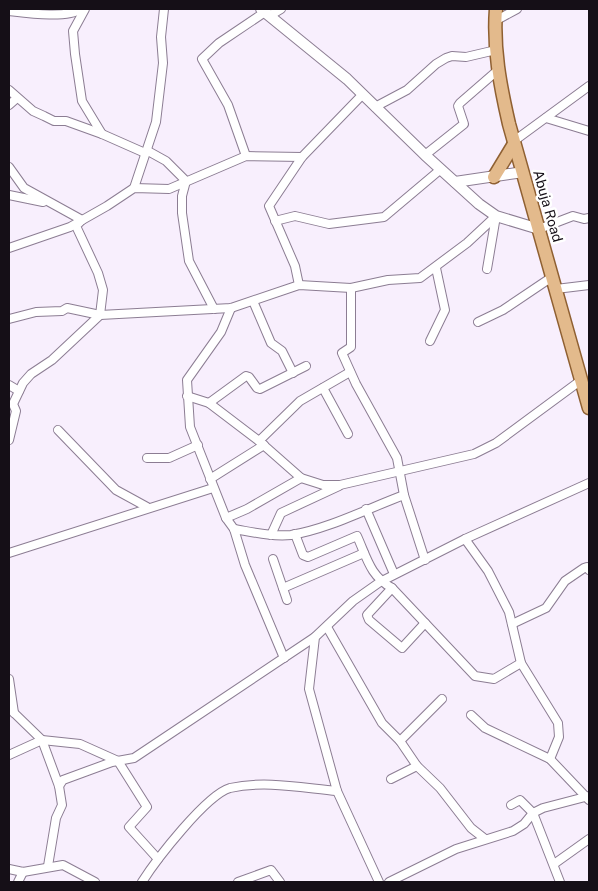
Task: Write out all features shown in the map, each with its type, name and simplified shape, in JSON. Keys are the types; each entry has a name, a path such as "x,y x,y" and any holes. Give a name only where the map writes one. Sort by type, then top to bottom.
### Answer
{"main road":[{"name":"Abuja Road","path":"496,15 498,70 514,143 589,408"},
{"path":"494,177 514,143"}],"street":[{"path":"9,11 33,14 81,9"},
{"path":"85,9 73,31 75,54 82,101 102,134"},
{"path":"134,188 156,122 163,64 161,37 164,9"},
{"path":"246,156 228,105 202,59 219,43 266,12 281,9"},
{"path":"496,15 517,9"},
{"path":"266,12 363,94 425,155 496,216 539,230 573,216 584,219 589,218"},
{"path":"375,106 407,90 436,64 446,58 452,56 466,57 496,50"},
{"path":"425,155 464,124 458,106 498,70"},
{"path":"514,143 589,86"},
{"path":"9,90 33,111 54,121 66,121 166,161 186,181"},
{"path":"299,285 295,266 269,206 302,157 363,94"},
{"path":"9,105 17,98"},
{"path":"546,118 589,131"},
{"path":"9,248 82,220 134,188 152,187 160,190 246,156 302,157"},
{"path":"9,167 24,188 82,220"},
{"path":"275,221 295,216 329,224 384,217 441,169"},
{"path":"455,182 523,172"},
{"path":"186,181 182,196 182,213 189,261 214,309"},
{"path":"9,195 47,202"},
{"path":"9,319 36,312 62,311 66,308 100,315 231,308 299,285 351,288 388,280 424,278 496,216"},
{"path":"487,269 496,216"},
{"path":"9,440 16,411 13,404 22,383 30,374 57,356 100,315 103,290 98,273 76,226 82,220"},
{"path":"430,341 446,310 436,268"},
{"path":"478,322 503,310 552,277"},
{"path":"556,289 589,285"},
{"path":"351,288 351,347 342,353 350,372 394,452 404,495 425,560"},
{"path":"253,301 271,344 282,351 293,373"},
{"path":"231,308 221,332 187,380 190,426 213,488 226,518 234,529 245,565 284,658"},
{"path":"209,403 246,376 249,376 257,388 260,389 306,366"},
{"path":"210,479 261,443 300,401 350,372"},
{"path":"271,535 281,513 340,485 399,473 481,451 496,443 580,381"},
{"path":"9,385 19,392"},
{"path":"322,388 348,434"},
{"path":"187,396 209,403 261,443 301,478 323,484 340,485"},
{"path":"58,430 116,490 147,508"},
{"path":"146,458 169,458 198,445"},
{"path":"226,518 250,507 301,478"},
{"path":"59,786 63,780 118,761 134,758 315,637 353,602 380,582 465,539 589,483"},
{"path":"9,553 213,488"},
{"path":"234,529 271,535 295,534 404,495"},
{"path":"366,508 394,574"},
{"path":"295,534 305,557 357,536 371,571 380,582 392,588 475,676 494,678 521,663"},
{"path":"465,539 488,572 509,612 521,663 558,723 558,737 550,759"},
{"path":"283,588 364,553"},
{"path":"273,559 287,600"},
{"path":"512,624 546,608 565,581 584,568 587,567 589,570"},
{"path":"392,588 367,615 369,620 402,648 426,623"},
{"path":"327,627 378,718 400,741 417,766 440,788 471,828 485,839"},
{"path":"315,637 309,689 337,791 377,882"},
{"path":"9,679 12,710 42,740 59,786 62,805 56,818 48,866"},
{"path":"400,741 442,699"},
{"path":"471,716 485,728 550,759 588,798"},
{"path":"9,755 42,740 80,744 118,761 147,807 129,827 158,859"},
{"path":"391,779 417,766"},
{"path":"142,882 158,859 204,806 229,788 267,784 337,791"},
{"path":"389,882 434,858 513,831 524,824 534,812 542,808 588,798"},
{"path":"512,805 520,800 534,812 560,882"},
{"path":"554,864 589,839"},
{"path":"9,868 23,872 48,866 63,865 95,882"},
{"path":"238,882 271,870 280,882"},
{"path":"18,882 23,872"}]}
